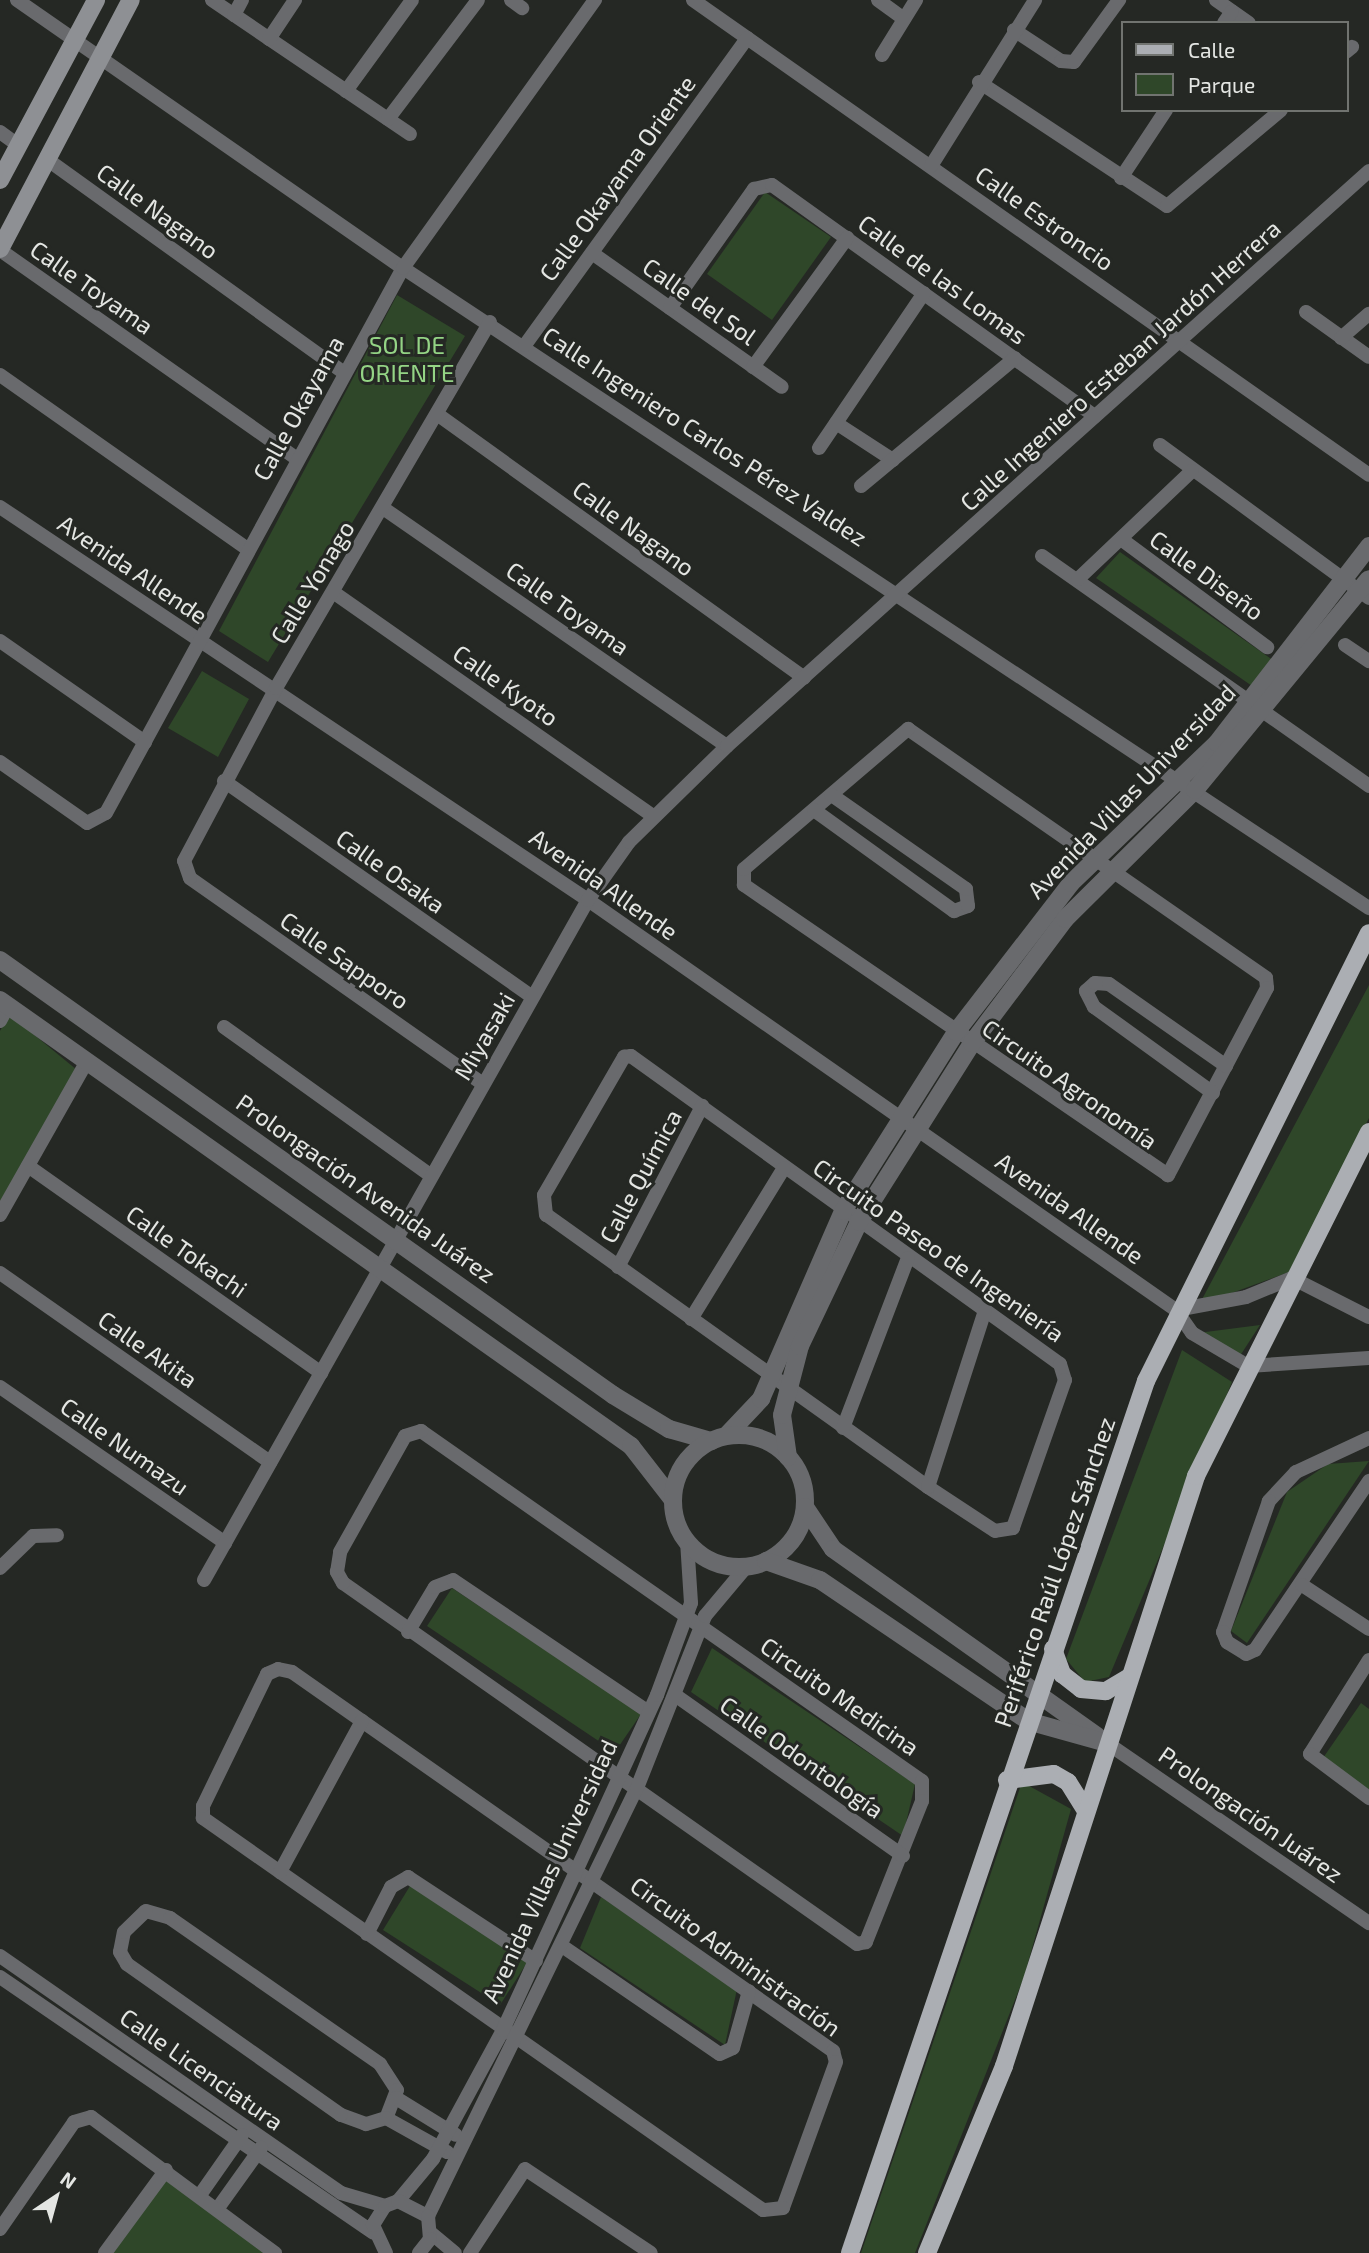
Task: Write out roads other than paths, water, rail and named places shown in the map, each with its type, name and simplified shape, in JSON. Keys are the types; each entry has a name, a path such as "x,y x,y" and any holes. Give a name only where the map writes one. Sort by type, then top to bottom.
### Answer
{"main road":[{"path":"0,180 96,0"},
{"path":"0,249 131,0"},
{"name":"Periférico Raúl López Sánchez","path":"850,2253 1007,1780 1176,1310 1369,933"},
{"path":"927,2253 1004,2066 1085,1809 1196,1476 1292,1278 1369,1132"},
{"path":"1053,1649 1062,1674 1081,1689 1106,1691 1128,1678"},
{"path":"1007,1780 1054,1774 1068,1782 1085,1809"}],"street":[{"name":"Calle Ingeniero Carlos Pérez Valdez","path":"17,0 403,268 902,593 1369,908"},
{"path":"212,0 410,134"},
{"path":"234,15 242,0"},
{"path":"269,39 295,0"},
{"path":"346,91 412,0"},
{"path":"388,119 478,0"},
{"name":"Calle Okayama","path":"0,762 87,823 97,822 145,742 296,458 403,268 595,0"},
{"name":"Calle Estroncio","path":"693,0 1369,475"},
{"path":"878,0 904,19"},
{"path":"882,55 916,0"},
{"path":"931,166 979,82 1035,0"},
{"path":"1014,30 1060,61 1074,62 1119,0"},
{"path":"1216,0 1228,17"},
{"name":"Calle Okayama Oriente","path":"525,345 747,37"},
{"path":"979,82 1158,205 1175,204 1279,112"},
{"path":"1121,178 1165,112"},
{"path":"0,132 19,146"},
{"name":"Calle Nagano","path":"48,160 343,372"},
{"name":"Calle Ingeniero Esteban Jardón Herrera","path":"902,593 1178,340 1369,171"},
{"name":"Calle de las Lomas","path":"670,308 764,183 847,238 1095,416"},
{"path":"753,367 847,238"},
{"name":"Calle Toyama","path":"0,249 296,458"},
{"name":"Calle del Sol","path":"592,253 782,387"},
{"path":"819,448 925,293"},
{"path":"1306,312 1369,357"},
{"path":"1341,338 1369,314"},
{"name":"Calle Yonago","path":"184,869 186,851 276,688 490,323"},
{"path":"861,486 1015,358"},
{"path":"0,375 248,549"},
{"name":"Calle Nagano","path":"437,414 804,678"},
{"path":"836,423 893,460"},
{"path":"1160,445 1344,581 1366,590"},
{"path":"1078,579 1192,471"},
{"name":"Avenida Allende","path":"0,507 199,642 276,688 588,900 1176,1310 1192,1333 1248,1366"},
{"name":"Calle Toyama","path":"383,508 727,746"},
{"name":"Calle Diseño","path":"1121,539 1267,647"},
{"name":"Avenida Villas Universidad","path":"1259,706 1369,546"},
{"path":"1042,556 1367,780"},
{"name":"Avenida Villas Universidad","path":"719,1438 750,1414 780,1382 859,1222 916,1129 972,1043 1065,919 1366,590"},
{"name":"Calle Kyoto","path":"333,592 653,816"},
{"name":"Miyasaki","path":"204,1580 588,900 653,816 727,746 902,593"},
{"path":"0,641 145,742"},
{"path":"1345,645 1369,661"},
{"name":"Circuito Agronomía","path":"908,729 1097,856 1266,978 1267,988 1174,1171 1162,1175 744,885 744,869 908,729"},
{"name":"Calle Osaka","path":"224,781 532,997"},
{"name":"Avenida Villas Universidad","path":"788,1457 782,1426 780,1382 843,1211 899,1117 956,1032 1097,856 1188,785"},
{"path":"814,810 954,911 968,906 966,889 832,795"},
{"name":"Calle Sapporo","path":"184,869 483,1084"},
{"name":"Prolongación Avenida Juárez","path":"0,960 656,1423 719,1438"},
{"path":"1213,1093 1085,997 1095,983 1109,984 1226,1066"},
{"path":"3,1009 631,1446 673,1500 687,1541 714,1562 747,1566 766,1561 793,1539 805,1507"},
{"path":"223,1027 431,1176"},
{"name":"Circuito Paseo de Ingeniería","path":"624,1057 702,1106 784,1168 1060,1364 1065,1380 1013,1528 995,1531 928,1487 546,1215 544,1195 624,1057"},
{"path":"0,1215 85,1065"},
{"name":"Calle Química","path":"618,1267 702,1106"},
{"name":"Calle Tokachi","path":"28,1166 321,1373"},
{"path":"691,1319 784,1168"},
{"path":"843,1428 908,1258"},
{"name":"Calle Akita","path":"0,1273 270,1462"},
{"path":"1176,1310 1246,1297 1292,1278 1369,1317"},
{"path":"928,1487 985,1311"},
{"path":"1248,1366 1369,1358"},
{"name":"Calle Numazu","path":"0,1387 225,1543"},
{"name":"Circuito Medicina","path":"416,1430 687,1619 922,1782 922,1801 874,1935 857,1944 620,1776 408,1632 343,1583 336,1562 405,1436 416,1430"},
{"path":"673,1500 681,1469 719,1438 765,1441 788,1457 800,1475 805,1507 833,1549 1107,1743"},
{"path":"1369,1438 1296,1472 1269,1501 1224,1637 1251,1654 1302,1585 1369,1481"},
{"path":"0,1568 33,1536 57,1535"},
{"name":"Avenida Villas Universidad","path":"428,2216 509,2034 536,1961 649,1712 687,1619 692,1591 687,1541"},
{"path":"766,1561 820,1580 1028,1721 1107,1743"},
{"name":"Avenida Villas Universidad","path":"373,2232 391,2203 440,2147 562,1946 637,1788 701,1628 719,1594 747,1566"},
{"path":"408,1632 435,1587 453,1580 649,1712"},
{"path":"1302,1585 1369,1629"},
{"path":"1369,1660 1364,1677 1310,1754 1369,1797"},
{"name":"Circuito Administración","path":"292,1672 362,1721 827,2046 836,2062 788,2202 777,2212 763,2210 509,2034 280,1872 202,1813 267,1674 292,1672"},
{"name":"Calle Odontología","path":"675,1695 903,1856"},
{"path":"280,1872 362,1721"},
{"name":"Prolongación Juárez","path":"1107,1743 1369,1923"},
{"path":"367,1934 391,1886 408,1877 536,1961"},
{"path":"386,2118 396,2098 395,2083 380,2064 170,1918 146,1911 129,1923 120,1942 127,1964 341,2115 366,2124 386,2118 454,2156"},
{"path":"562,1946 720,2054 733,2048 749,1991"},
{"path":"1,1979 6,1960"},
{"name":"Calle Licenciatura","path":"6,1960 341,2193 391,2203 428,2216"},
{"name":"Calle Licenciatura","path":"1,1979 256,2155 373,2232"},
{"path":"396,2098 463,2139"},
{"path":"0,2229 82,2117 91,2117 218,2208 275,2253"},
{"path":"200,2195 247,2128"},
{"path":"218,2208 265,2141"},
{"path":"472,2252 525,2169 651,2253"},
{"path":"105,2253 166,2171"},
{"path":"428,2216 431,2233 455,2253"},
{"path":"373,2232 386,2253"},
{"path":"419,2253 431,2233"}],"park label":[{"name":"SOL DE ORIENTE","path":"407,359"}]}
